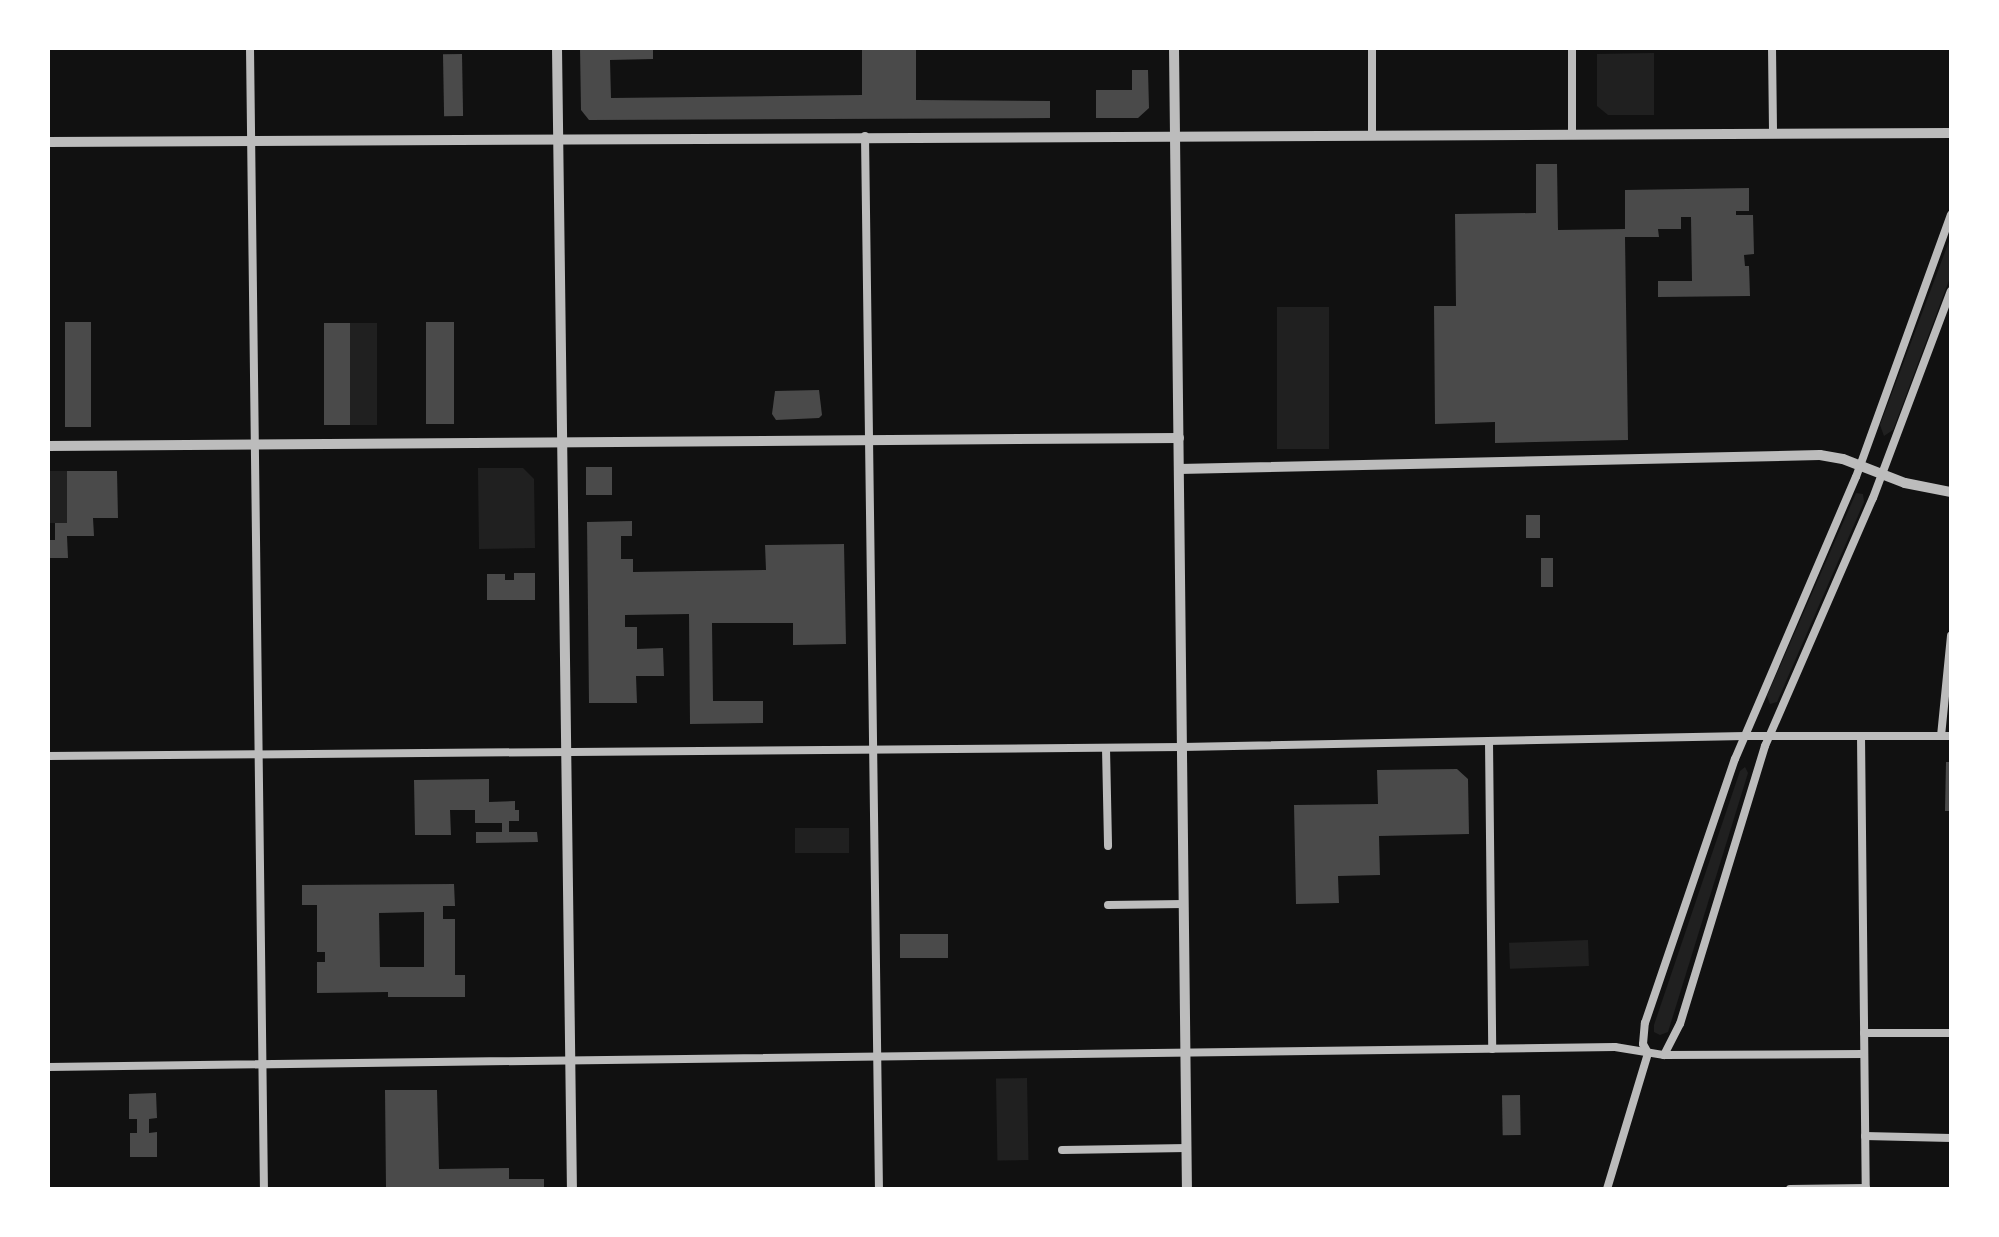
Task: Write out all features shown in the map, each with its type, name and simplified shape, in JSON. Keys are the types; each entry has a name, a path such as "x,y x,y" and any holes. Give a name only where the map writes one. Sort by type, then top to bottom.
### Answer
{"street":[{"path":"250,48 264,1189"},
{"path":"557,48 572,1189"},
{"path":"1174,48 1187,1189"},
{"path":"1372,48 1372,135"},
{"path":"1572,48 1572,134"},
{"path":"1772,48 1773,134"},
{"path":"48,142 1951,133"},
{"path":"865,136 879,1189"},
{"path":"1607,1189 1648,1053 1643,1044 1645,1023 1745,736 1860,465 1951,215"},
{"path":"1664,1055 1680,1024 1769,736 1882,474 1951,291"},
{"path":"48,446 1179,438"},
{"path":"1179,469 1814,455 1836,457 1915,486 1951,492"},
{"path":"1941,736 1951,635"},
{"path":"48,756 1106,748 1745,736 1951,736"},
{"path":"1790,1189 1866,1189 1861,736"},
{"path":"1489,741 1492,1049"},
{"path":"1106,748 1108,846"},
{"path":"1108,905 1184,904"},
{"path":"1864,1033 1951,1033"},
{"path":"48,1067 1615,1047 1664,1055 1864,1054"},
{"path":"1865,1136 1951,1138"},
{"path":"1062,1150 1187,1148"}],"shaded area":[{"path":"1654,53 1654,115 1608,115 1597,106 1597,54"},
{"path":"1951,236 1951,275 1893,430 1884,436 1880,425"},
{"path":"1277,307 1329,307 1329,449 1277,449"},
{"path":"350,323 377,323 377,425 350,425"},
{"path":"478,468 523,468 534,479 535,548 479,549"},
{"path":"48,471 67,471 67,523 48,523"},
{"path":"1856,493 1863,494 1864,502 1777,702 1770,704 1767,696"},
{"path":"1745,767 1748,773 1668,1032 1660,1035 1654,1032 1654,1025 1740,771"},
{"path":"795,828 849,828 849,853 795,853"},
{"path":"1588,940 1589,966 1510,969 1509,943"},
{"path":"1027,1078 1028,1160 997,1161 996,1079"}],"building":[{"path":"580,48 653,48 653,59 610,60 611,98 862,95 862,48 916,48 916,100 1050,101 1050,118 589,120 581,110"},
{"path":"443,54 462,54 463,116 444,116"},
{"path":"1132,70 1148,70 1149,108 1138,118 1096,118 1096,90 1132,90"},
{"path":"1536,164 1557,164 1558,230 1625,229 1625,190 1749,188 1749,211 1736,211 1736,215 1753,215 1754,254 1744,255 1745,266 1749,266 1750,296 1658,297 1658,281 1692,281 1691,217 1681,217 1681,229 1658,229 1659,237 1625,237 1628,440 1495,443 1495,422 1435,424 1434,306 1456,306 1455,214 1536,213"},
{"path":"65,322 91,322 91,427 65,427"},
{"path":"426,322 454,322 454,424 426,424"},
{"path":"324,323 350,323 350,425 324,425"},
{"path":"819,390 822,415 819,418 776,420 772,414 775,391"},
{"path":"586,467 612,467 612,495 586,495"},
{"path":"67,471 117,471 118,518 93,518 94,536 67,536 68,558 48,558 48,540 55,540 55,523 67,523"},
{"path":"1526,515 1540,515 1540,538 1526,538"},
{"path":"632,521 632,536 621,536 621,559 633,559 633,572 766,570 765,545 844,544 846,644 793,645 793,623 712,623 713,701 763,701 763,723 690,724 689,614 625,615 625,627 637,627 637,649 663,648 664,676 636,676 637,703 589,703 587,522"},
{"path":"1541,558 1553,558 1553,587 1541,587"},
{"path":"514,573 535,573 535,600 487,600 487,574 505,574 505,580 514,580"},
{"path":"1946,762 1951,762 1951,811 1945,811"},
{"path":"1457,769 1468,779 1469,834 1379,836 1380,875 1338,876 1339,903 1296,904 1294,805 1378,804 1377,770"},
{"path":"489,779 489,802 515,801 515,810 519,810 519,821 509,821 509,832 537,832 538,842 476,843 476,832 502,832 502,823 475,823 475,810 450,810 451,835 415,835 414,780"},
{"path":"454,884 455,906 443,906 443,919 455,919 455,975 465,975 465,997 388,997 388,992 317,993 317,962 325,962 325,952 317,952 317,905 302,905 302,885","holes":["424,912 424,967 380,967 379,913"]},
{"path":"900,934 948,934 948,958 900,958"},
{"path":"385,1090 437,1090 439,1169 509,1168 509,1179 544,1179 544,1189 386,1189"},
{"path":"156,1093 157,1118 149,1119 149,1133 157,1132 157,1157 130,1157 130,1133 137,1133 137,1119 129,1119 129,1094"},
{"path":"1502,1095 1520,1095 1521,1135 1503,1135"}]}
